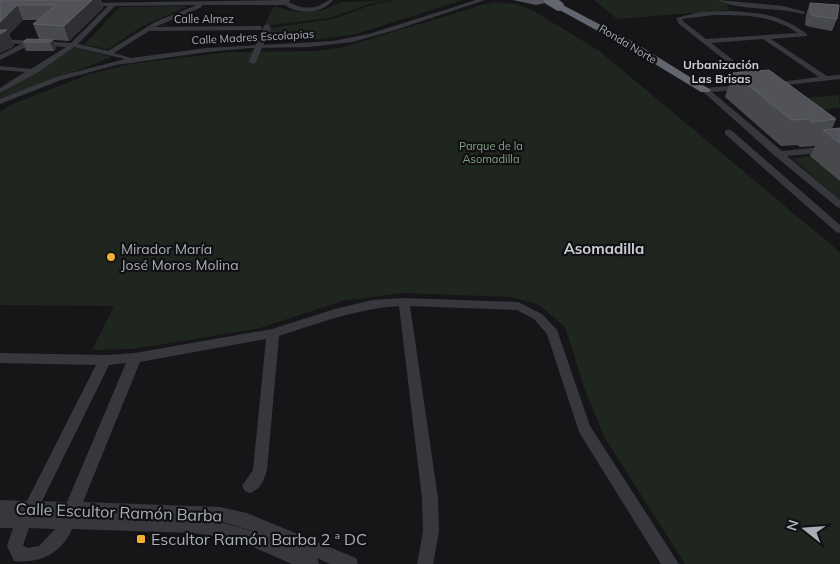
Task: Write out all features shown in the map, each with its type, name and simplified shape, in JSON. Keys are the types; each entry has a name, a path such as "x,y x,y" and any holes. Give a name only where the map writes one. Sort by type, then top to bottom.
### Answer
{"highway":[{"name":"Ronda Norte","path":"549,0 561,2 706,90"}],"main road":[{"path":"517,0 536,3 561,2"}],"street":[{"path":"75,4 287,1 296,8 308,9 325,5 330,0"},
{"name":"Calle Madres Escolapias","path":"0,102 74,74 130,59 240,46 305,46 350,41 481,0"},
{"path":"722,0 740,4 788,8 803,12"},
{"path":"111,52 157,23 206,3"},
{"path":"0,91 73,45 113,4"},
{"path":"705,41 805,35 783,21 764,16 722,13 692,14 679,18 681,23 770,92"},
{"name":"Calle Almez","path":"147,29 264,28 254,60"},
{"path":"764,38 826,79"},
{"path":"0,41 73,45 111,52 130,59"},
{"path":"0,58 28,43"},
{"path":"0,68 34,71"},
{"path":"706,90 840,77"},
{"path":"706,90 778,154 840,205"},
{"path":"728,132 840,230"},
{"path":"832,141 840,147"},
{"path":"778,154 840,147"},
{"path":"404,302 430,498 432,532 425,564"},
{"path":"0,358 105,360 135,358 273,333 335,313 372,304 404,302 518,306 533,313 548,324 553,333 584,428 671,564"},
{"path":"250,486 257,479 260,470 273,333"},
{"path":"105,360 28,514 15,546 20,555 32,557 40,555 53,546 70,515 135,358"},
{"name":"Calle Escultor Ramón Barba","path":"0,507 28,514 220,514 247,521 350,564"},
{"name":"Calle Escultor Ramón Barba","path":"0,520 28,514"},
{"name":"Calle Escultor Ramón Barba","path":"70,515 217,527 238,533 311,564"}],"green space":[{"path":"391,0 370,4 329,18 264,26 274,6 290,11 302,12 323,10 341,2"},
{"path":"396,0 463,0 356,34 314,40 266,40 270,28 333,19 372,5"},
{"path":"594,0 719,0 727,4 729,10 617,19"},
{"name":"Parque de la Asomadilla","path":"495,2 516,4 532,10 598,50 840,252 840,564 685,564 605,438 586,393 565,327 538,304 510,297 402,293 342,301 260,328 133,349 92,350 114,306 0,305 0,112 10,105 90,74 130,64 229,52 317,51 344,47"},
{"path":"188,6 141,27 108,49 84,45 120,7"},
{"path":"73,47 112,57 0,101 0,94"},
{"path":"839,95 840,108 809,110 795,99"},
{"path":"812,156 840,180 840,200 792,158"}],"building":[{"path":"0,0 92,0 64,26 33,24 56,5 17,5 0,22"},
{"path":"810,3 839,5 837,19 814,16 810,13"},
{"path":"27,39 53,40 50,42 23,42"},
{"path":"769,70 836,119 812,122 808,119 792,120 733,73"},
{"path":"840,128 840,143 823,130"}],"place":[{"name":"Mirador María José Moros Molina","path":"111,257"},
{"name":"Escultor Ramón Barba 2 ª DC","path":"141,539"}],"district":[{"name":"Urbanización Las Brisas","path":"721,71"},
{"name":"Asomadilla","path":"604,248"}]}
